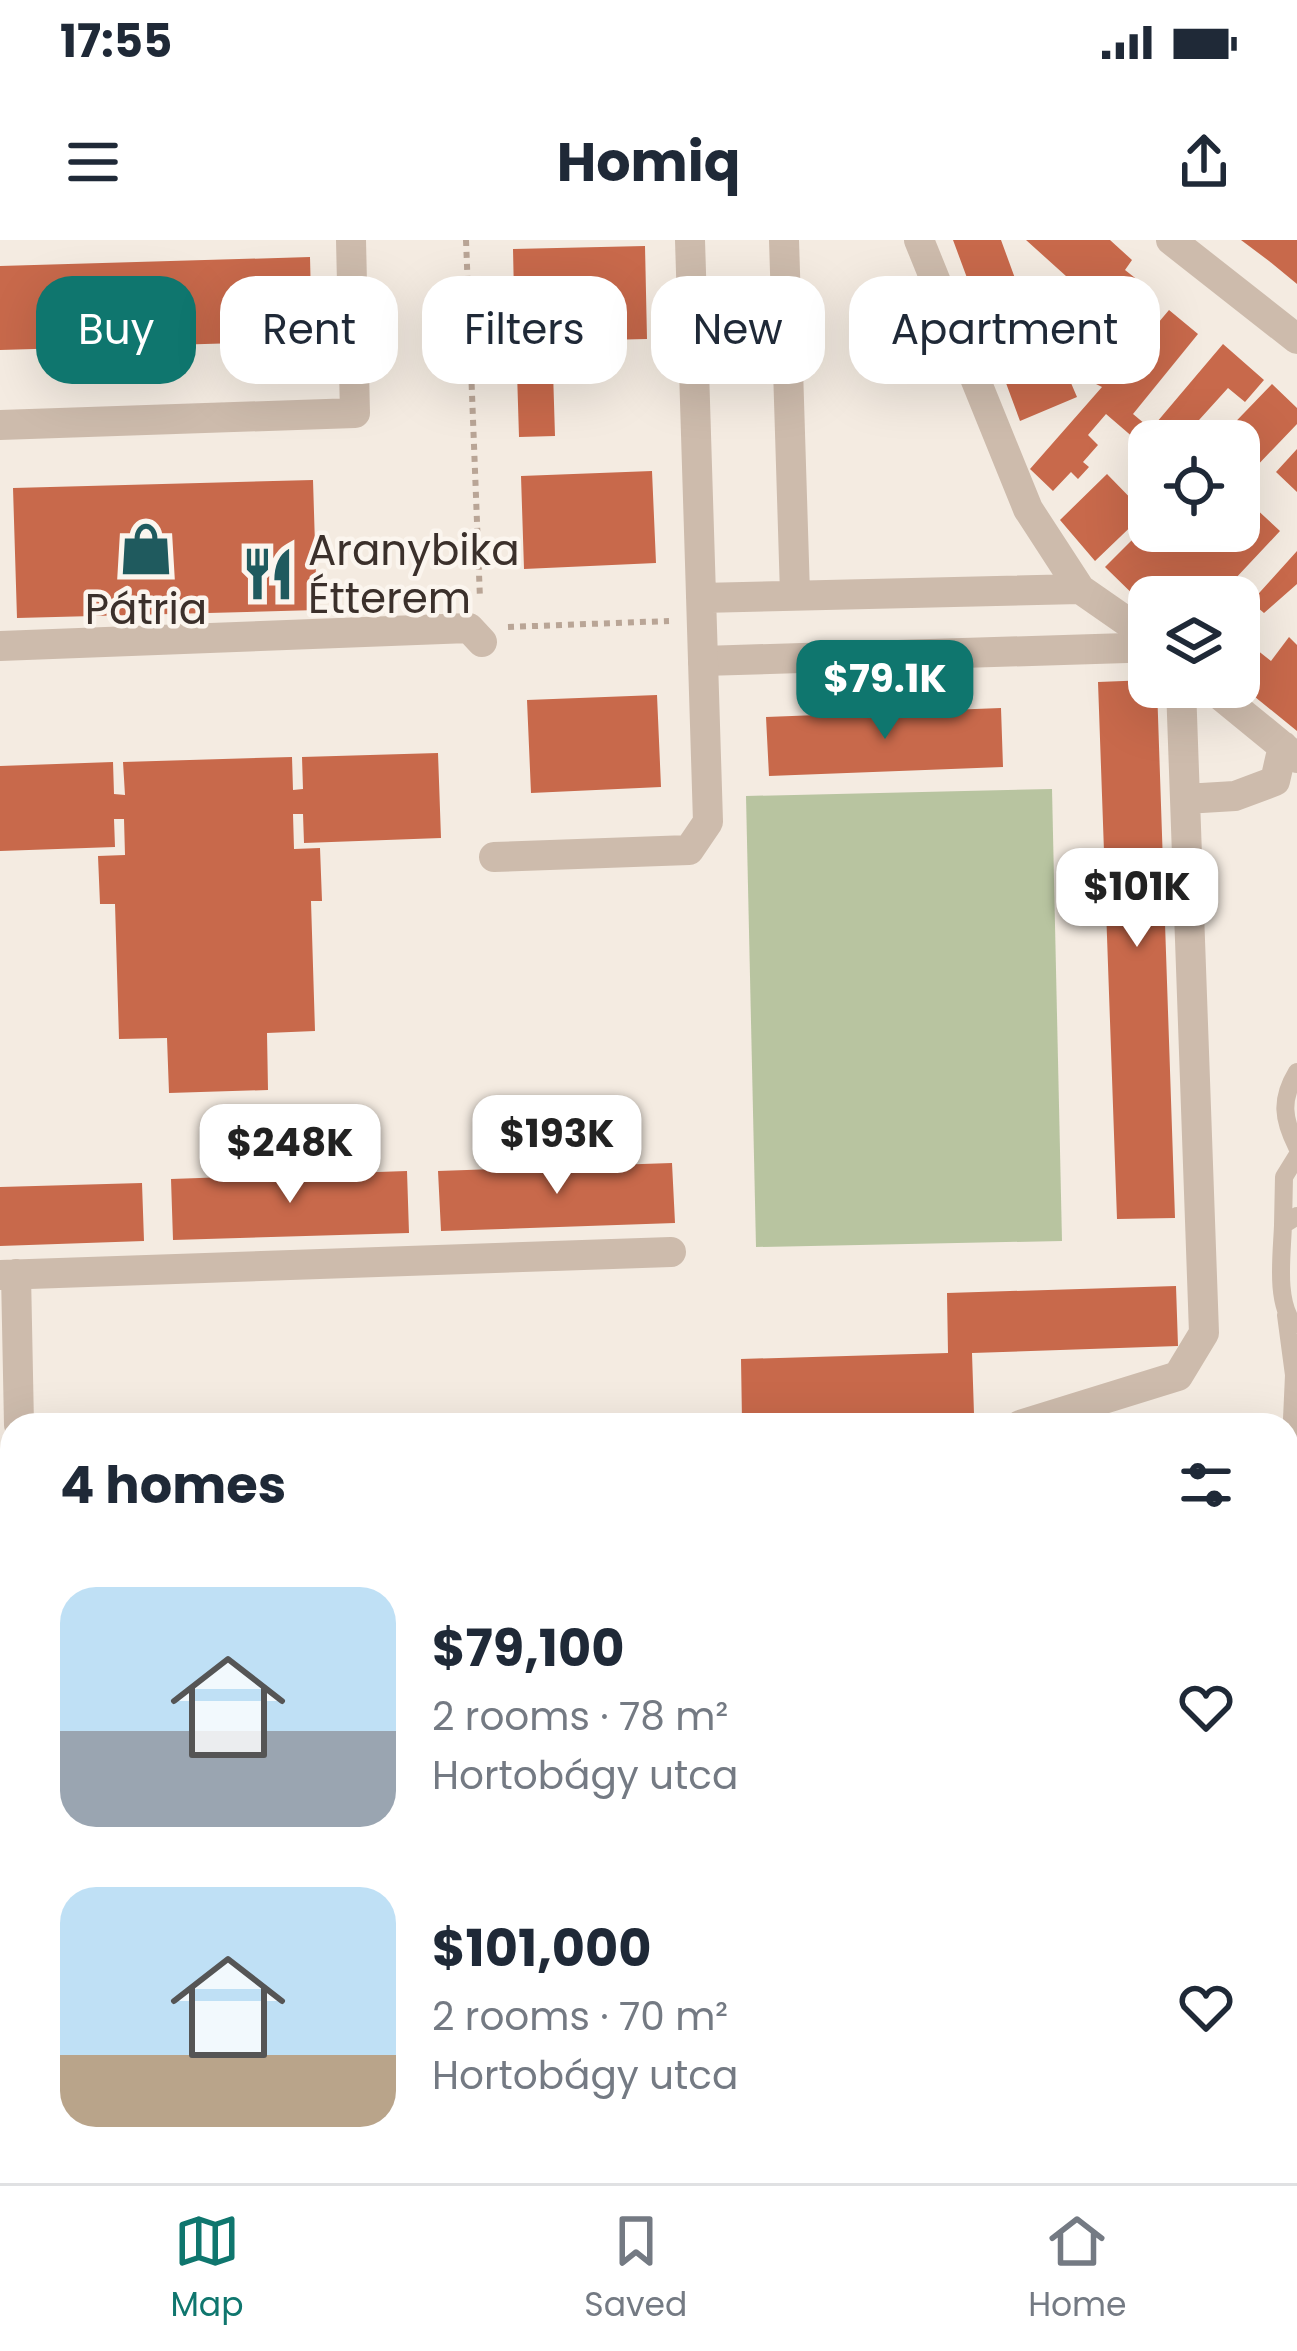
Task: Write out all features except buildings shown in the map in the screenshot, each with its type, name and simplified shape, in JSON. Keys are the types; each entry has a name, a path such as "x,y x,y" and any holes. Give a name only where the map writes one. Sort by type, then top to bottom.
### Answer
{"street":[{"path":"0,425 355,413 351,240"},
{"path":"494,857 689,850 708,822 690,240"},
{"path":"784,240 795,594"},
{"path":"919,240 1028,508 1080,589 1128,622"},
{"path":"1171,240 1297,339"},
{"path":"702,609 795,594 1080,589"},
{"path":"0,646 477,633"},
{"path":"703,661 1128,647"},
{"path":"1059,1413 1178,1376 1204,1333 1182,708"},
{"path":"1185,799 1235,796 1275,781 1290,752 1236,708"},
{"path":"16,1413 9,1378 8,1274 671,1252"}],"lane":[{"path":"1294,1413 1290,1220 1284,1178 1297,1152 1284,1120 1287,1089 1297,1072"}],"path":[{"path":"466,240 477,633 702,609"}],"green space":[{"path":"1052,789 1062,1241 756,1247 746,796"}],"place":[{"name":"Pátria","path":"146,549"},
{"name":"Aranybika Étterem","path":"268,574"}]}
